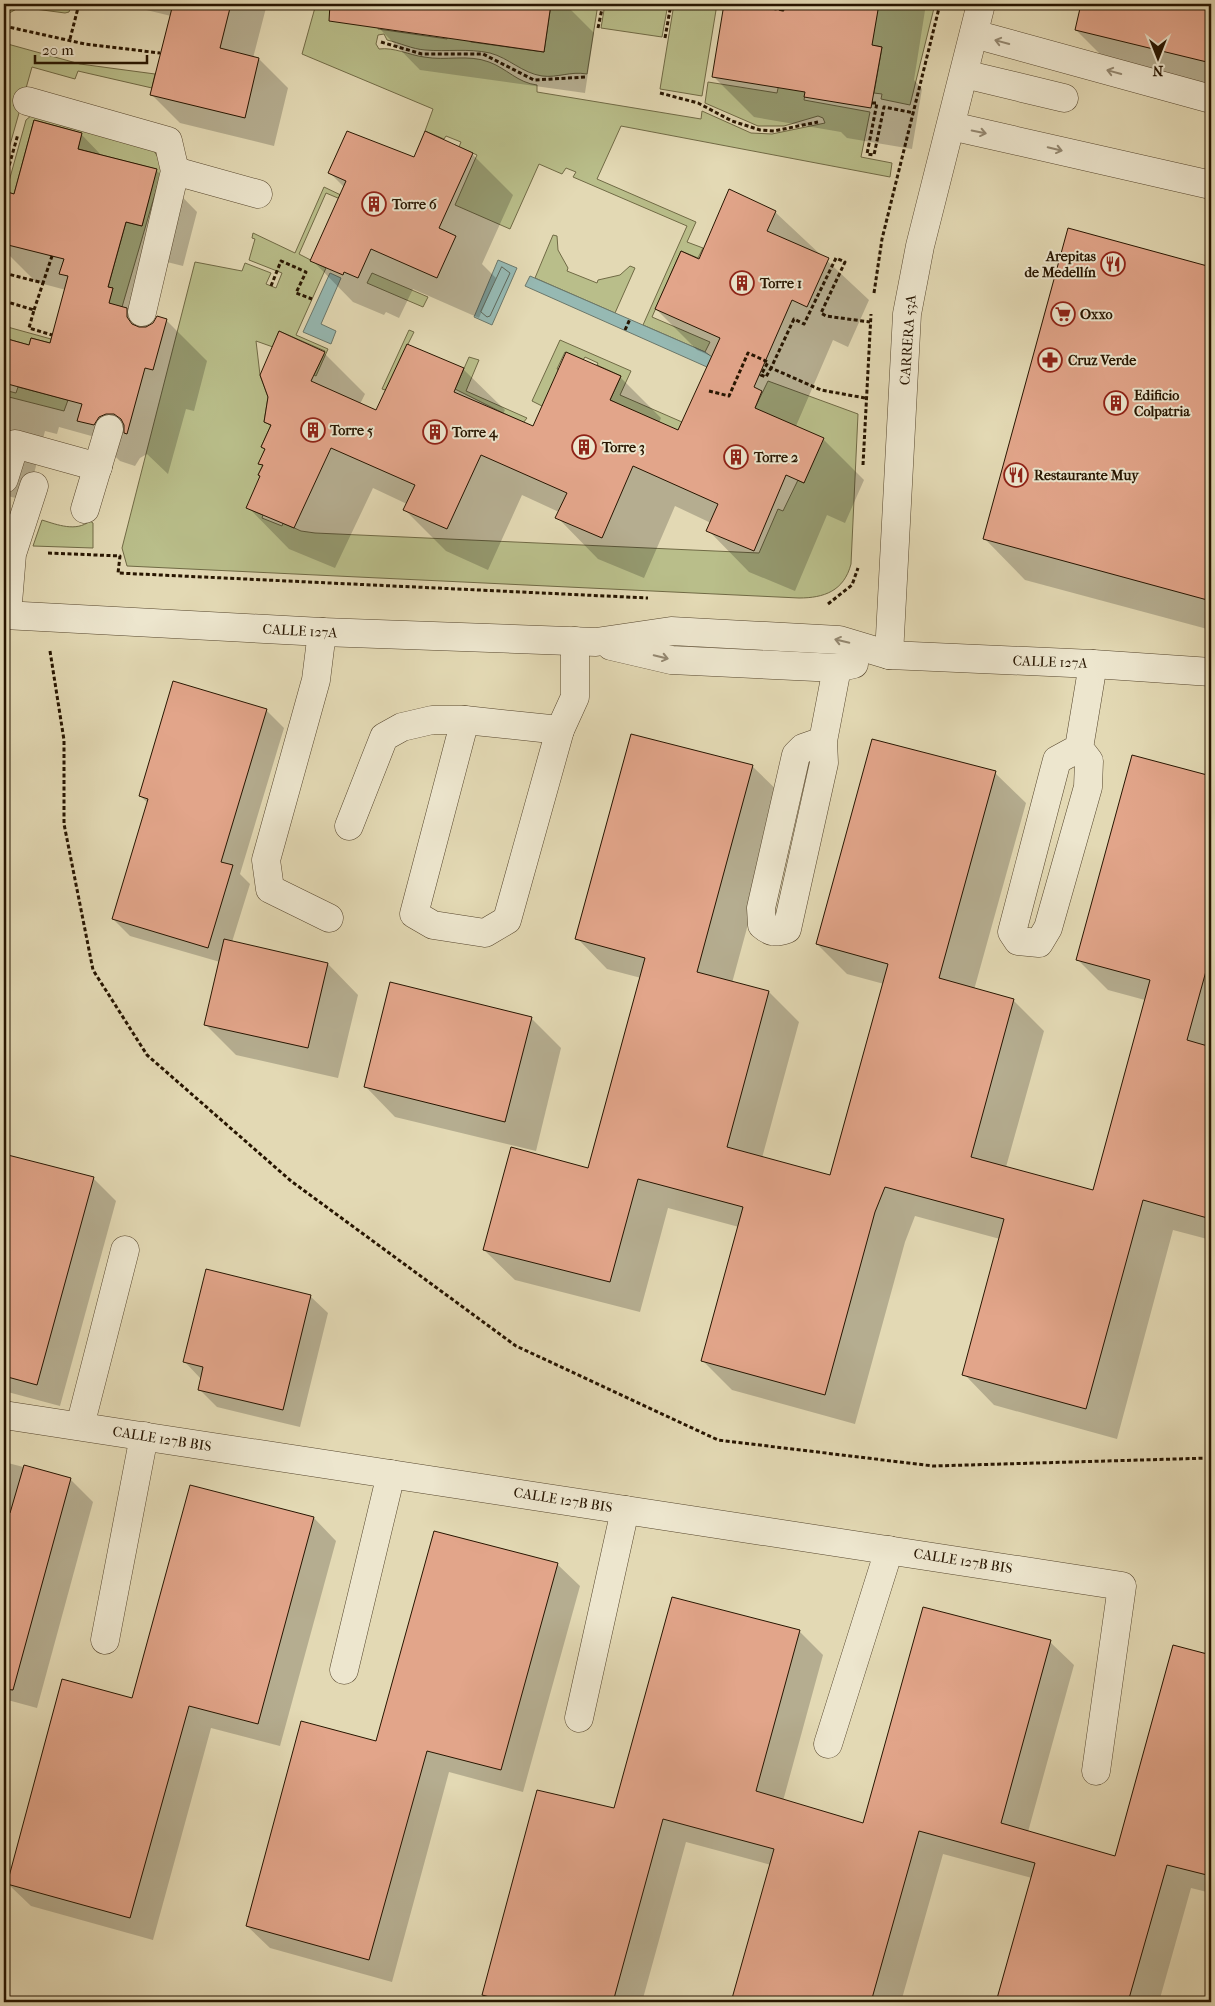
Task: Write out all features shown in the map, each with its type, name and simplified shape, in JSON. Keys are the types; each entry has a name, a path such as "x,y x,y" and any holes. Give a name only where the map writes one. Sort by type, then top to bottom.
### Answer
{"street":[{"name":"CARRERA 53A","path":"889,655 907,314 920,246 982,4"},
{"path":"974,34 1211,99"},
{"path":"964,74 1064,98"},
{"path":"27,101 168,141 175,171 142,312"},
{"path":"951,126 1211,186"},
{"path":"175,171 258,194"},
{"path":"85,509 109,429"},
{"path":"4,479 16,444 98,467"},
{"path":"5,615 12,554 34,486"},
{"name":"CALLE 127A","path":"5,615 322,632 586,642 671,631 839,640 889,655 1093,664 1211,672"},
{"path":"322,632 316,680 266,860 270,889 329,918"},
{"path":"465,720 414,914 433,925 485,933 507,920 560,730 575,697 586,642"},
{"name":"CALLE 127A","path":"586,642 671,660 837,668 889,655"},
{"path":"1079,748 1057,760 1012,932 1018,941 1039,943 1048,928 1088,787 1090,761 1079,748 1093,664"},
{"path":"823,741 803,748 796,755 761,908 762,925 768,931 777,933 788,929 824,763 823,741 837,668"},
{"path":"349,826 384,737 402,727 432,720 465,720 560,730"},
{"path":"80,1426 125,1250"},
{"name":"CALLE 127B BIS","path":"4,1415 1122,1586 1096,1771"},
{"path":"105,1640 144,1436"},
{"path":"344,1670 390,1474"},
{"path":"579,1718 625,1510"},
{"path":"828,1744 888,1550"}],"path":[{"path":"70,39 79,4"},
{"path":"598,28 603,4"},
{"path":"665,38 671,4"},
{"path":"747,4 783,10 784,4"},
{"path":"874,295 882,239 940,4"},
{"path":"4,26 70,39 85,44 160,53"},
{"path":"380,42 422,54 483,54 534,80 586,77"},
{"path":"660,93 698,103 732,121 760,130 774,131 818,122"},
{"path":"4,184 27,101"},
{"path":"872,103 877,103 867,154 874,155 884,106 914,113"},
{"path":"52,256 29,328 52,335"},
{"path":"710,391 729,396 748,354 768,362 761,375 766,377 794,319 804,324 836,258 845,262 820,313 826,316 870,322"},
{"path":"271,286 281,261 306,272 296,292 312,299"},
{"path":"4,273 43,283"},
{"path":"4,301 34,310"},
{"path":"771,368 820,390 866,398 871,313"},
{"path":"625,330 630,319"},
{"path":"11,569 39,570 40,553 120,556 118,573 657,599"},
{"path":"822,605 836,600 852,586 859,561"},
{"path":"46,617 64,740 64,824 94,970 147,1055 291,1181 516,1346 718,1440 934,1466 1211,1458"}],"green space":[{"path":"4,4 72,4 69,12 65,13 20,7 4,16"},
{"path":"316,4 382,4 378,29 447,39 449,28 471,42 544,52 551,4 598,4 587,74 575,73 542,76 528,72 490,53 420,49 387,40 384,34 378,35 376,44 379,49 396,50 424,57 473,58 489,62 530,84 537,85 537,92 701,119 702,111 751,133 772,134 825,123 823,118 818,116 784,126 758,126 705,103 708,82 777,93 780,79 807,84 804,100 870,112 861,157 892,163 890,177 621,126 597,179 696,222 687,242 703,248 698,258 681,251 652,317 710,342 705,352 643,325 687,226 573,177 576,172 566,168 562,174 539,164 510,229 455,205 477,155 459,147 461,142 446,136 444,139 425,131 433,109 302,54"},
{"path":"605,4 668,4 662,37 601,28"},
{"path":"674,4 717,4 702,96 660,89"},
{"path":"849,4 889,9 890,4 935,4 910,105 881,99 882,94 874,93 882,47 843,40"},
{"path":"4,43 80,64 155,74 152,88 78,71 75,79 32,67 4,166"},
{"path":"32,115 154,151 160,160 162,170 122,307 108,304 113,288 108,287 126,222 142,226 156,169 78,149 81,133 34,120 14,194 6,192 26,120"},
{"path":"324,187 347,198 345,201 326,193 299,254 326,268 296,335 328,349 316,376 314,375 325,351 279,331 273,347 256,341 260,375 268,397 264,422 271,425 261,447 265,449 259,464 263,465 258,475 264,479 247,508 263,515 262,518 282,526 283,523 301,531 315,533 759,553 778,509 783,511 798,480 804,483 752,414 768,381 858,414 851,564 843,581 838,587 825,594 799,598 127,566 122,548 195,262 242,271 245,263 271,273 266,284 276,288 282,273 249,260 255,239 252,238 253,233 295,253"},
{"path":"553,235 557,236 558,250 568,268 567,271 597,283 598,280 620,275 630,266 635,268 615,313 535,278"},
{"path":"372,273 428,297 423,307 367,283"},
{"path":"4,326 51,339 50,343 31,338 29,345 4,338"},
{"path":"409,330 414,332 399,362 389,391 382,389"},
{"path":"560,340 631,371 620,395 682,422 683,436 610,400 621,376 585,357 583,360 565,352 557,369 567,374 542,406 532,401"},
{"path":"469,357 479,360 466,391 527,418 523,423 455,389"},
{"path":"18,387 68,400 64,411 9,397 4,414 4,390 16,393"},
{"path":"42,520 73,527 90,521 93,523 93,548 33,546"}],"water":[{"path":"498,260 517,268 492,325 474,317"},
{"path":"330,273 341,278 321,324 336,331 331,344 303,332"},
{"path":"530,276 705,352 712,357 707,367 525,286"}],"building":[{"path":"173,4 231,4 220,48 259,58 245,118 150,95"},
{"path":"330,4 551,4 544,52 329,21"},
{"path":"724,4 879,4 872,45 882,47 871,108 804,97 805,92 712,77"},
{"path":"1081,4 1211,4 1211,63 1075,30"},
{"path":"34,120 82,133 78,149 157,169 142,226 126,222 108,287 113,288 109,303 127,308 127,317 132,324 146,327 153,323 157,316 167,319 153,370 145,368 127,434 124,433 124,425 121,419 114,414 106,414 99,417 94,425 77,421 82,404 4,383 4,338 29,345 31,338 50,343 68,276 59,274 64,259 4,244 4,191 14,194"},
{"name":"Torre 6","path":"347,131 414,157 425,131 473,153 439,228 456,236 437,278 371,249 358,278 344,272 343,275 310,261 346,181 328,173"},
{"path":"729,189 776,211 767,231 829,258 807,307 792,300 754,387 762,391 755,408 824,438 804,483 786,475 754,551 706,531 718,504 633,466 602,538 555,518 567,493 481,455 447,529 403,510 415,485 331,448 294,528 246,508 260,476 258,475 263,465 258,464 265,449 261,447 271,425 264,422 268,397 260,375 279,331 325,352 311,381 376,410 407,344 464,368 454,392 533,426 566,352 621,376 610,400 678,430 720,338 655,309 681,251 699,259"},
{"name":"Edificio Colpatria","path":"1068,228 1211,267 1211,601 983,539"},
{"path":"173,681 267,709 221,862 233,865 208,948 112,919 148,799 139,796"},
{"path":"631,734 753,765 697,972 769,991 727,1147 830,1175 888,964 816,944 872,739 996,771 939,978 1014,999 971,1157 1093,1190 1150,980 1076,960 1132,755 1211,776 1211,953 1187,1040 1211,1047 1211,1219 1143,1200 1086,1409 962,1375 1004,1219 885,1187 875,1212 825,1395 701,1361 743,1207 638,1179 610,1282 483,1250 511,1147 588,1168 645,958 575,939"},
{"path":"224,939 328,963 308,1048 204,1025"},
{"path":"390,982 532,1017 505,1122 364,1087"},
{"path":"4,1154 94,1177 37,1385 4,1376"},
{"path":"206,1269 311,1295 283,1410 198,1390 203,1367 183,1362"},
{"path":"24,1465 71,1478 13,1690 4,1689 4,1511 10,1513"},
{"path":"190,1485 314,1517 258,1724 189,1706 130,1918 7,1884 62,1679 132,1698"},
{"path":"434,1531 558,1563 501,1770 427,1751 369,1960 246,1926 301,1721 376,1741"},
{"path":"672,1597 800,1630 756,1791 863,1823 923,1607 1051,1640 1001,1823 1115,1856 1173,1645 1211,1655 1211,1876 1167,1865 1128,2002 996,2002 1035,1863 919,1831 871,2002 731,2002 774,1849 663,1819 613,2002 509,2002 482,1995 537,1790 614,1808"}],"place":[{"name":"Torre 6","path":"374,204"},
{"name":"Arepitas de Medellín","path":"1113,264"},
{"name":"Torre 1","path":"742,283"},
{"name":"Oxxo","path":"1063,314"},
{"name":"Cruz Verde","path":"1050,360"},
{"name":"Edificio Colpatria","path":"1116,403"},
{"name":"Torre 5","path":"313,430"},
{"name":"Torre 4","path":"435,432"},
{"name":"Torre 3","path":"584,447"},
{"name":"Torre 2","path":"736,457"},
{"name":"Restaurante Muy","path":"1016,475"}]}
